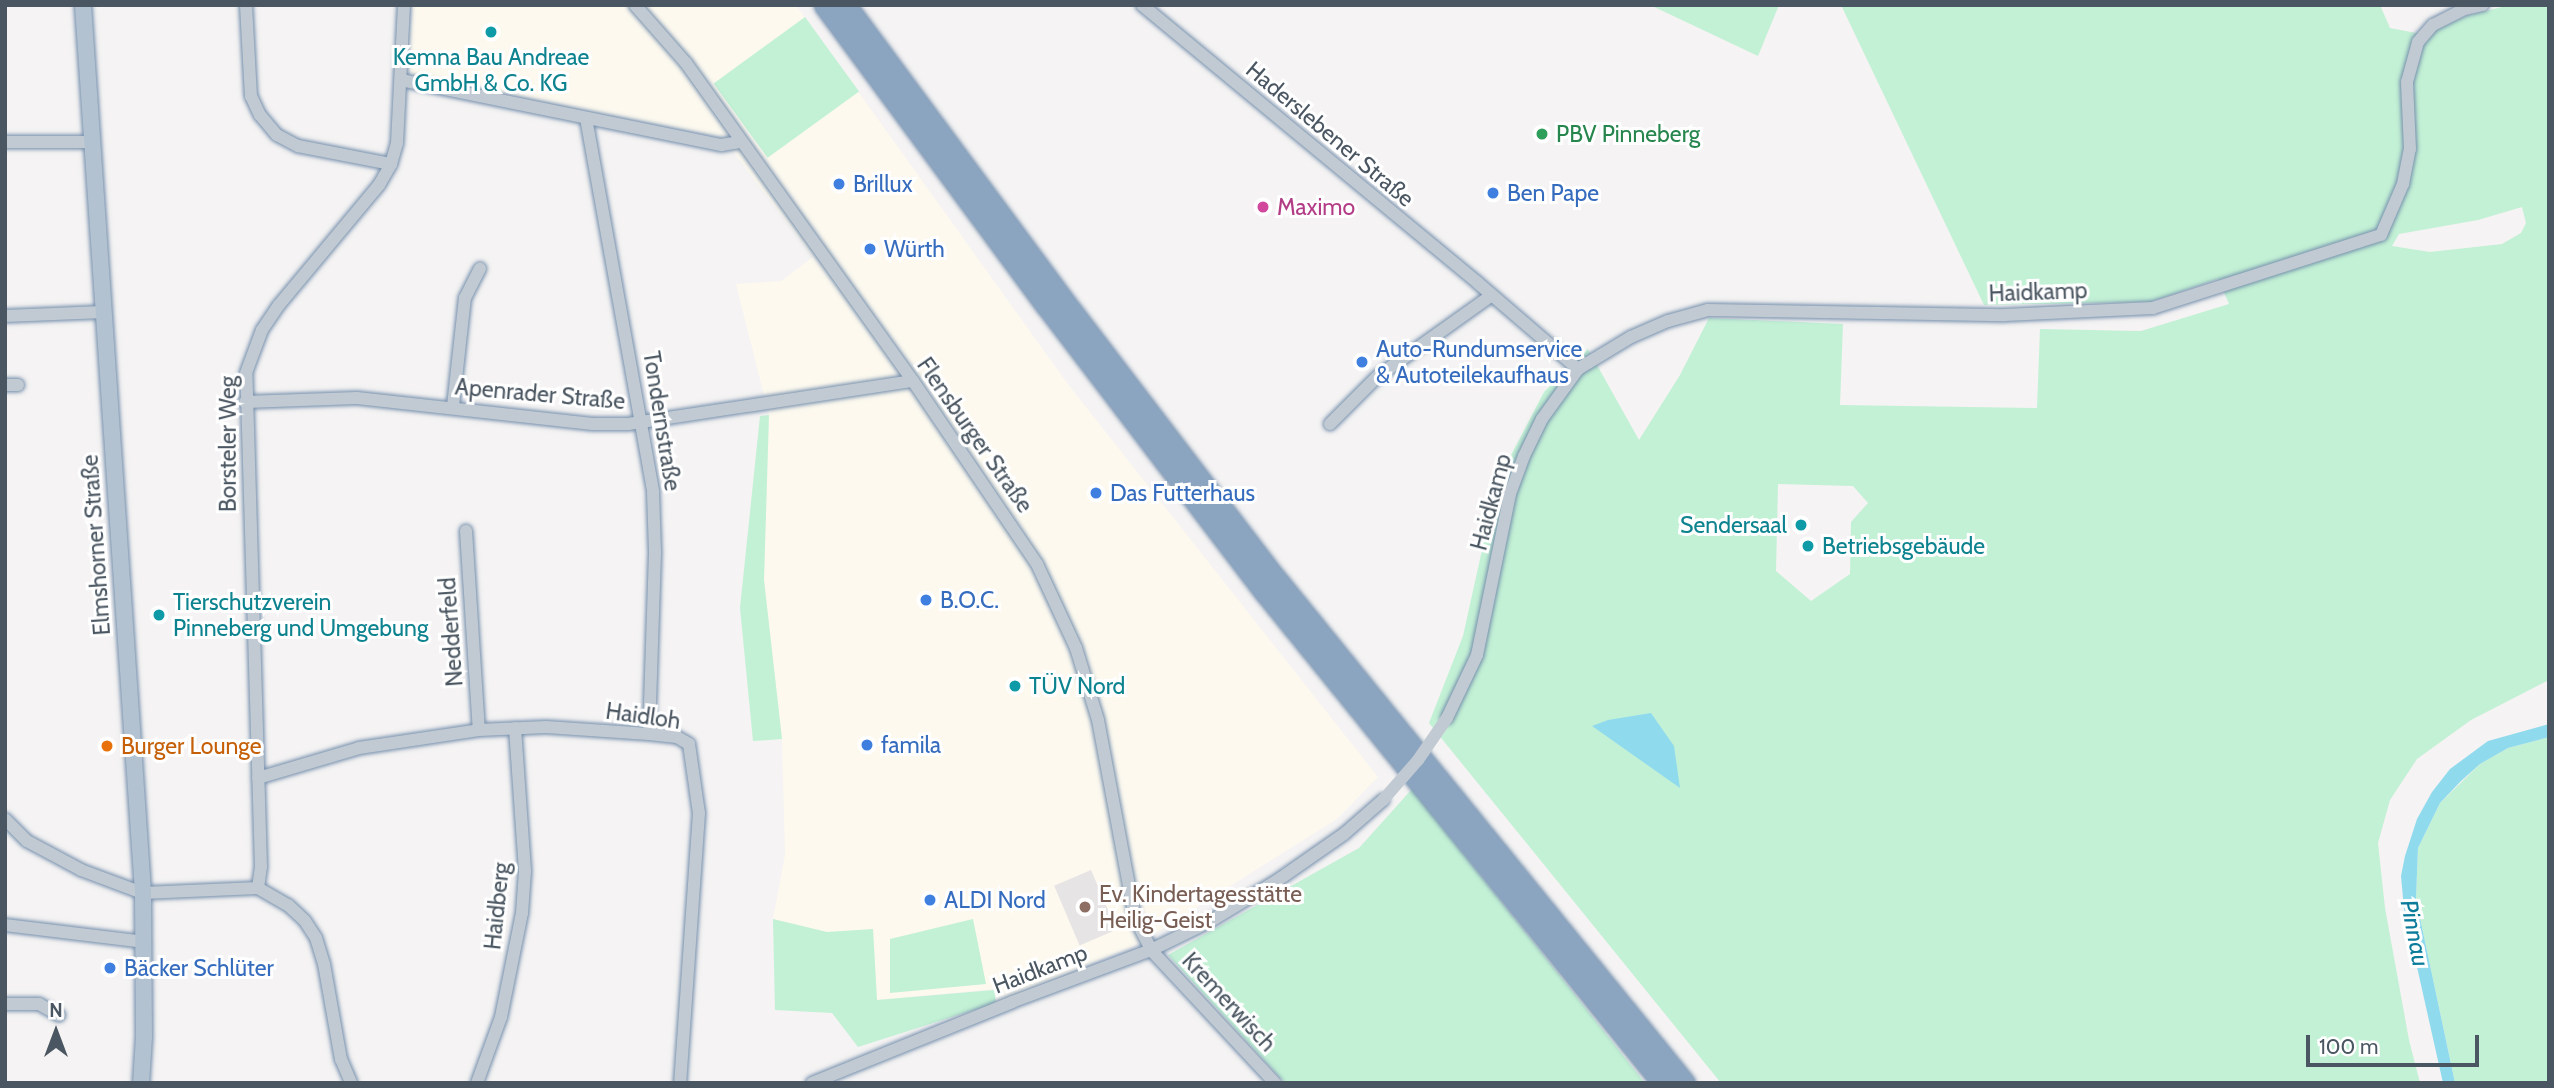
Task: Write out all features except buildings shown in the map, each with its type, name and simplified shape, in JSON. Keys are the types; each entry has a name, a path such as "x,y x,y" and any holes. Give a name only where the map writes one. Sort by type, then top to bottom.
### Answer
{"highway":[{"path":"824,5 1039,297 1265,593 1662,1083"},
{"path":"846,5 1072,311 1275,577 1685,1083"}],"main road":[{"name":"Elmshorner Straße","path":"83,5 143,893 145,942 141,1083"}],"street":[{"path":"246,5 251,96 260,115 277,135 298,146 391,164"},
{"name":"Borsteler Weg","path":"258,888 261,867 246,373 262,330 379,185 391,164 397,143 404,5"},
{"name":"Flensburger Straße","path":"635,5 687,64 740,142 913,381 1037,564 1072,638 1098,720 1135,918 1152,950"},
{"name":"Haderslebener Straße","path":"1142,5 1578,369"},
{"name":"Haidkamp","path":"812,1083 1012,1002 1152,950 1209,922 1278,880 1344,834 1383,800 1418,761 1447,718 1477,655 1510,494 1542,419 1578,369 1631,337 1668,321 1708,310 2005,315 2153,308 2381,235 2403,184 2410,149 2407,82 2418,42 2432,24 2465,9 2483,5"},
{"path":"401,80 721,145 740,142"},
{"name":"Tondernstraße","path":"586,118 642,422 654,517 649,734"},
{"path":"5,142 92,142"},
{"path":"453,407 465,298 470,283 480,269"},
{"path":"1329,424 1377,377 1492,295"},
{"path":"5,316 103,313"},
{"name":"Apenrader Straße","path":"246,402 357,398 593,424 642,422 913,381"},
{"name":"Nedderfeld","path":"466,531 479,730"},
{"name":"Haidloh","path":"258,778 359,748 479,730 515,728 649,734 677,737 689,744 699,813 680,1083"},
{"name":"Haidberg","path":"477,1083 501,1017 522,913 525,871 515,728"},
{"path":"5,819 27,841 81,870 143,893 258,888 289,905 305,921 316,938 324,964 341,1059 351,1083"},
{"path":"5,925 145,942"},
{"name":"Kremerwisch","path":"1152,950 1275,1083"},
{"path":"5,1004 39,1004 59,1015"}],"shaded area":[{"path":"413,5 796,5 1067,383 1378,777 1337,819 1138,944 996,1003 995,989 877,1000 873,930 827,932 773,919 785,855 782,739 764,580 769,415 736,284 781,281 813,257 722,137 411,75 407,64"},
{"name":"Ev. Kindertagesstätte Heilig-Geist","path":"1091,870 1116,930 1080,945 1054,886"}],"green space":[{"path":"1650,5 1779,5 1758,56"},
{"path":"1841,5 2380,5 2390,28 2416,33 2433,31 2466,16 2510,5 2549,5 2549,680 2471,720 2417,759 2390,800 2378,843 2385,908 2409,1040 2420,1083 1721,1083 1429,723 1463,636 1486,532 1508,461 1544,392 1588,349 1639,440 1680,375 1709,318 1843,324 1840,405 2037,408 2040,329 2141,331 2229,304 2218,279 2150,302 1984,305","holes":["2522,207 2526,223 2521,233 2502,244 2430,252 2392,246 2399,234 2478,220","1778,484 1853,486 1868,503 1851,522 1850,574 1811,601 1776,571"]},
{"path":"805,17 859,91 768,158 714,83"},
{"path":"769,415 764,580 782,739 753,741 740,608 760,416"},
{"path":"2549,737 2549,1083 2455,1083 2416,899 2418,848 2440,803 2480,764 2508,748"},
{"path":"1412,789 1645,1083 1285,1083 1168,955 1359,848"},
{"path":"773,919 827,932 873,929 877,1000 994,990 996,1003 858,1047 832,1013 775,1010"},
{"path":"973,919 986,984 890,993 890,939"}],"water":[{"path":"1651,713 1674,746 1680,788 1592,726 1608,720"},
{"name":"Pinnau","path":"2549,724 2549,737 2508,748 2480,764 2461,781 2440,803 2418,848 2416,899 2455,1083 2443,1083 2404,909 2401,876 2405,856 2417,819 2432,792 2450,769 2488,741"}],"place":[{"name":"Kemna Bau Andreae GmbH & Co. KG","path":"491,32"},
{"name":"PBV Pinneberg","path":"1542,134"},
{"name":"Brillux","path":"839,184"},
{"name":"Ben Pape","path":"1493,193"},
{"name":"Maximo","path":"1263,207"},
{"name":"Würth","path":"870,249"},
{"name":"Auto-Rundumservice & Autoteilekaufhaus","path":"1362,362"},
{"name":"Das Futterhaus","path":"1096,493"},
{"name":"Sendersaal","path":"1801,525"},
{"name":"Betriebsgebäude","path":"1808,546"},
{"name":"B.O.C.","path":"926,600"},
{"name":"Tierschutzverein Pinneberg und Umgebung","path":"159,615"},
{"name":"TÜV Nord","path":"1015,686"},
{"name":"famila","path":"867,745"},
{"name":"Burger Lounge","path":"107,746"},
{"name":"ALDI Nord","path":"930,900"},
{"name":"Ev. Kindertagesstätte Heilig-Geist","path":"1085,907"},
{"name":"Bäcker Schlüter","path":"110,968"}]}
